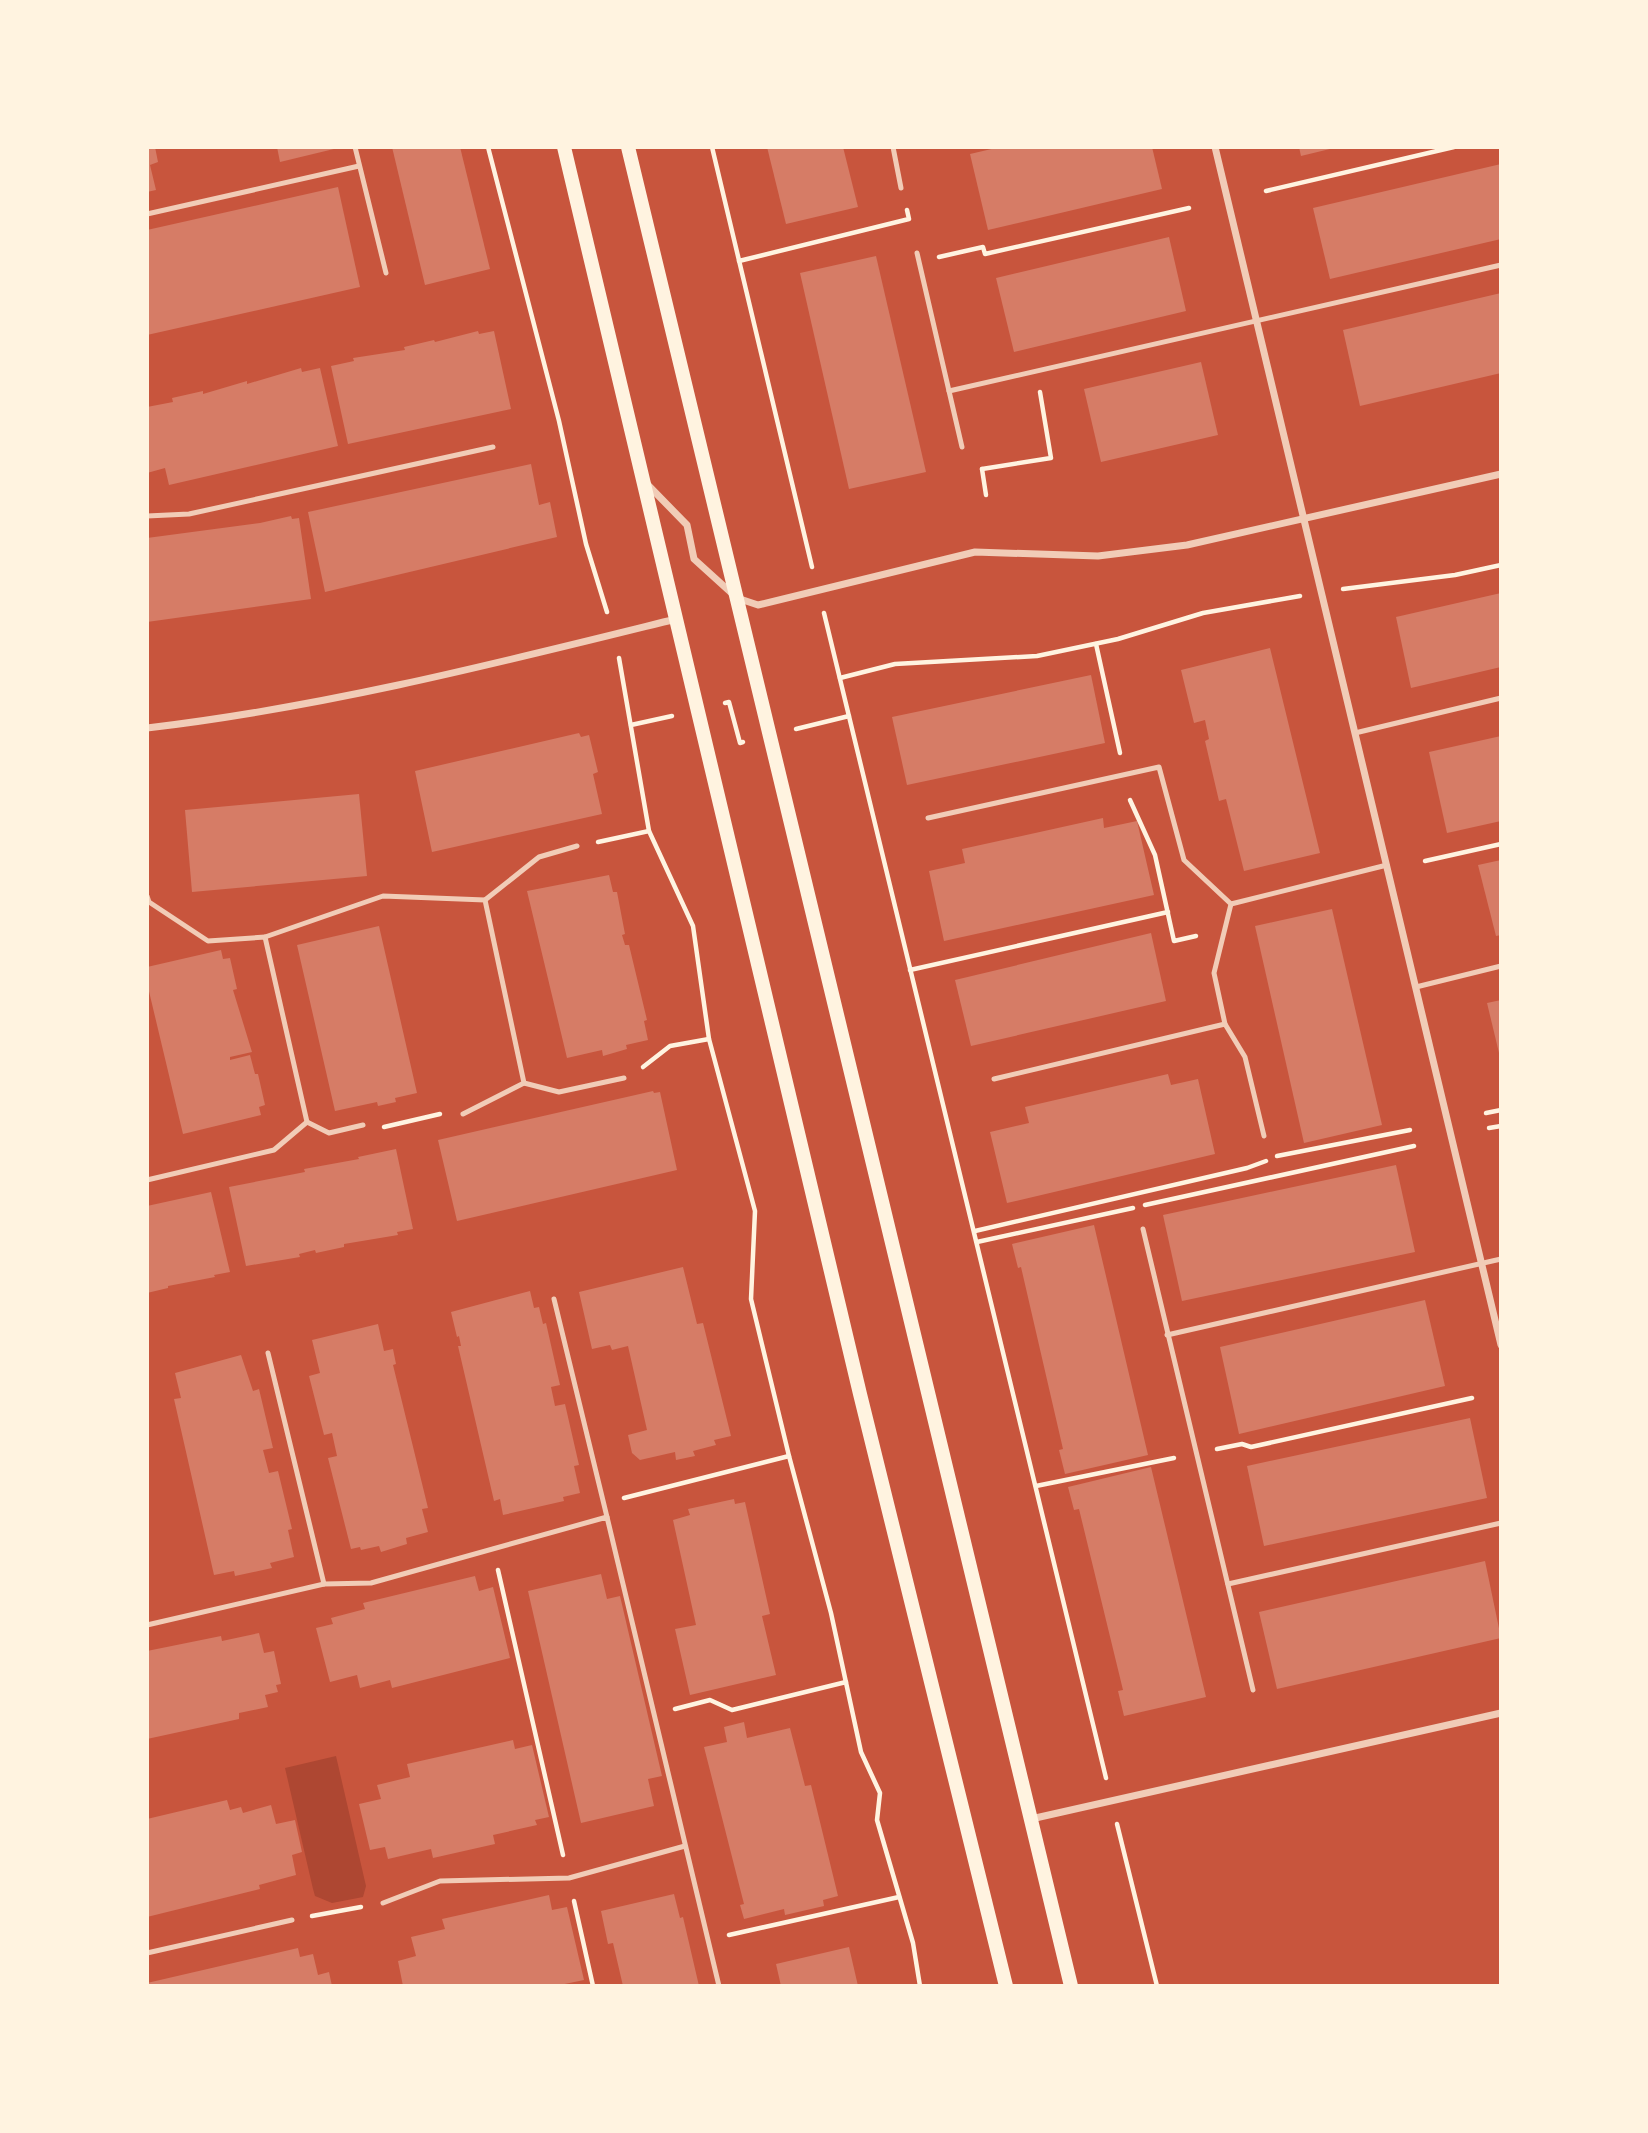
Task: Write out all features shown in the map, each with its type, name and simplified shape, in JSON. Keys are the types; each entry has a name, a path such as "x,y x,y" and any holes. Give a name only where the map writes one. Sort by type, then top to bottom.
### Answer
{"main road":[{"path":"564,147 860,1394 1006,1986"},
{"path":"628,147 1071,1986"}],"street":[{"path":"1215,147 1501,1345"},
{"path":"644,481 687,525 694,559 737,598 758,605 975,552 1098,556 1187,545 1501,474"},
{"path":"147,728 204,721 383,689 677,619"},
{"path":"1031,1819 1501,1713"}],"lane":[{"path":"355,147 386,273"},
{"path":"892,147 901,188"},
{"path":"147,214 359,166"},
{"path":"917,253 962,447"},
{"path":"949,391 1501,265"},
{"path":"147,516 188,514 493,447"},
{"path":"1354,733 1501,698"},
{"path":"928,818 1159,767 1184,860 1231,904"},
{"path":"147,896 149,902 208,941 265,937 383,897 485,900 539,857 577,846"},
{"path":"1231,904 1387,865"},
{"path":"485,900 524,1083"},
{"path":"1231,904 1214,972 1225,1024 1245,1057 1264,1136"},
{"path":"265,937 307,1122"},
{"path":"1416,987 1501,966"},
{"path":"994,1079 1225,1024"},
{"path":"463,1114 524,1083 559,1092 624,1078"},
{"path":"307,1122 329,1132 363,1125"},
{"path":"147,1180 274,1150 307,1122"},
{"path":"1143,1229 1253,1689"},
{"path":"1167,1335 1501,1259"},
{"path":"554,1299 719,1986"},
{"path":"268,1353 324,1584"},
{"path":"147,1625 324,1584 372,1583 607,1517"},
{"path":"1228,1584 1501,1523"},
{"path":"383,1903 440,1881 569,1878 685,1846"},
{"path":"147,1953 292,1920"}],"path":[{"path":"488,147 559,421 586,544 603,597"},
{"path":"712,147 812,567"},
{"path":"1266,191 1454,147"},
{"path":"739,261 909,219 901,188"},
{"path":"919,261 984,247 985,254 1189,208"},
{"path":"982,468 1051,458 1037,371"},
{"path":"962,447 982,468 986,495"},
{"path":"1343,589 1455,575 1501,565"},
{"path":"840,678 895,664 1037,656 1096,644 1203,613 1300,596"},
{"path":"825,617 1105,1772"},
{"path":"1096,644 1120,754"},
{"path":"621,665 649,831 693,926 709,1039 755,1211 751,1299 831,1613 861,1752 880,1793 877,1820 913,1943 920,1986"},
{"path":"631,725 730,702 740,743 849,716"},
{"path":"1130,800 1155,855 1174,941 1196,936"},
{"path":"577,846 649,831"},
{"path":"1425,861 1501,844"},
{"path":"910,970 1168,912"},
{"path":"624,1078 670,1046 709,1039"},
{"path":"1486,1113 1501,1110"},
{"path":"363,1125 375,1129 446,1113 463,1114"},
{"path":"1489,1128 1501,1126"},
{"path":"974,1231 1247,1168 1277,1156 1410,1130"},
{"path":"977,1242 1414,1146"},
{"path":"1036,1486 1242,1444 1251,1447 1472,1398"},
{"path":"603,1503 789,1456"},
{"path":"493,1549 593,1986"},
{"path":"654,1714 709,1700 732,1710 846,1682"},
{"path":"1119,1832 1157,1986"},
{"path":"708,1940 899,1896"},
{"path":"292,1920 383,1903"}],"shaded area":[{"path":"336,1756 366,1886 363,1897 332,1903 315,1896 285,1768"}],"building":[{"path":"147,147 155,147 158,162 150,165 156,190 147,192"},
{"path":"277,147 338,147 338,148 280,162"},
{"path":"392,147 460,147 490,269 425,285"},
{"path":"767,147 843,147 858,207 786,224"},
{"path":"1000,147 1152,147 1162,189 988,230 970,154"},
{"path":"1299,147 1334,147 1334,148 1301,156"},
{"path":"1501,164 1501,239 1330,279 1313,208"},
{"path":"338,187 360,287 147,335 147,230"},
{"path":"1169,237 1186,311 1014,352 996,278"},
{"path":"876,256 926,472 849,489 800,273"},
{"path":"1501,293 1501,373 1360,406 1343,330"},
{"path":"478,331 479,334 494,331 511,409 348,444 331,366 354,361 353,358 405,350 404,347"},
{"path":"1201,362 1218,435 1101,462 1084,389"},
{"path":"301,368 302,372 320,368 338,446 169,485 165,468 147,473 147,407 173,402 172,398 203,391 203,394 247,381 247,384"},
{"path":"531,464 539,505 550,502 557,537 325,592 308,512"},
{"path":"291,516 292,519 299,518 311,599 147,622 147,538 260,523"},
{"path":"1501,593 1501,667 1411,688 1396,617"},
{"path":"1270,648 1320,853 1244,871 1226,799 1219,801 1205,741 1209,739 1205,720 1194,723 1181,670"},
{"path":"1091,675 1105,743 907,785 892,717"},
{"path":"579,733 581,737 589,735 598,772 593,774 602,814 432,852 415,771"},
{"path":"1501,736 1501,821 1447,833 1429,752"},
{"path":"359,794 367,876 192,892 185,810"},
{"path":"1103,818 1104,828 1137,821 1154,895 944,941 929,871 965,863 962,849"},
{"path":"1501,860 1501,935 1496,936 1478,865"},
{"path":"609,875 613,892 617,892 625,934 622,935 625,945 629,945 647,1020 644,1021 648,1040 626,1045 627,1049 603,1056 602,1050 567,1058 527,891"},
{"path":"1332,909 1382,1125 1304,1143 1255,926"},
{"path":"379,926 417,1093 395,1098 396,1102 378,1106 377,1102 335,1111 297,945"},
{"path":"1151,933 1166,1001 971,1046 955,980"},
{"path":"221,950 223,959 230,958 237,989 233,990 252,1052 230,1057 230,1060 250,1055 255,1074 258,1074 265,1105 259,1107 261,1115 183,1134 147,983 147,967"},
{"path":"1501,1000 1501,1057 1500,1057 1487,1003"},
{"path":"1168,1074 1171,1085 1198,1079 1215,1154 1007,1203 990,1132 1029,1123 1025,1107"},
{"path":"653,1091 660,1092 677,1170 457,1221 438,1140"},
{"path":"396,1149 413,1229 397,1232 398,1235 344,1244 344,1247 316,1253 315,1250 299,1254 300,1257 246,1266 229,1187 305,1172 304,1169"},
{"path":"1396,1165 1415,1252 1182,1301 1163,1215"},
{"path":"211,1192 230,1272 147,1293 147,1206"},
{"path":"1094,1225 1148,1455 1065,1474 1059,1450 1063,1449 1021,1267 1018,1268 1012,1244"},
{"path":"683,1267 697,1324 703,1323 731,1436 714,1440 716,1445 693,1451 695,1456 676,1460 675,1452 640,1460 632,1453 628,1435 647,1430 628,1346 612,1350 610,1345 592,1349 579,1292"},
{"path":"530,1291 534,1308 539,1307 543,1324 546,1323 560,1385 551,1387 555,1406 565,1404 579,1465 574,1466 580,1493 563,1497 564,1501 503,1515 500,1499 494,1501 458,1346 461,1346 459,1336 457,1337 451,1312"},
{"path":"1425,1300 1445,1386 1239,1434 1220,1347"},
{"path":"378,1324 384,1351 393,1349 396,1364 393,1365 428,1508 422,1509 428,1532 406,1538 407,1544 381,1552 379,1546 351,1549 328,1458 337,1456 332,1433 324,1435 309,1376 320,1373 312,1340"},
{"path":"241,1355 253,1391 259,1389 273,1448 263,1450 269,1473 278,1471 292,1529 288,1530 294,1557 270,1563 272,1568 235,1576 234,1571 214,1575 174,1399 181,1398 175,1373"},
{"path":"1470,1418 1487,1498 1264,1546 1247,1466"},
{"path":"1151,1467 1206,1697 1124,1716 1118,1691 1123,1690 1079,1509 1074,1510 1068,1487"},
{"path":"734,1499 735,1504 745,1502 770,1614 762,1616 776,1675 690,1695 675,1629 696,1625 673,1520 690,1515 688,1509"},
{"path":"1485,1561 1501,1638 1277,1689 1259,1612"},
{"path":"601,1574 607,1599 620,1596 662,1776 648,1779 654,1806 581,1823 528,1591"},
{"path":"475,1576 479,1591 493,1587 510,1658 392,1688 390,1680 360,1688 357,1675 330,1682 316,1628 333,1624 331,1618 365,1609 363,1603"},
{"path":"259,1633 264,1653 274,1651 281,1684 276,1685 278,1692 265,1695 268,1707 239,1713 239,1719 147,1739 147,1651 221,1636 222,1641"},
{"path":"744,1722 747,1738 790,1728 805,1786 811,1785 838,1896 823,1900 824,1906 785,1915 784,1909 744,1919 740,1905 744,1904 704,1747 727,1742 724,1727"},
{"path":"513,1740 515,1749 532,1745 549,1817 535,1820 537,1825 493,1835 495,1844 433,1858 431,1849 388,1859 385,1847 370,1850 359,1804 381,1799 377,1785 410,1777 407,1764"},
{"path":"227,1800 230,1810 241,1807 243,1813 271,1805 276,1824 295,1820 302,1852 292,1855 296,1875 259,1885 260,1889 147,1917 147,1819"},
{"path":"674,1894 680,1918 683,1917 699,1986 623,1986 613,1943 608,1944 601,1911"},
{"path":"549,1895 552,1910 567,1907 584,1980 555,1986 403,1986 398,1961 416,1956 411,1937 445,1929 442,1919"},
{"path":"849,1947 858,1986 781,1986 776,1964"},
{"path":"298,1948 300,1957 313,1954 318,1975 329,1972 332,1986 147,1986 147,1983"}]}
